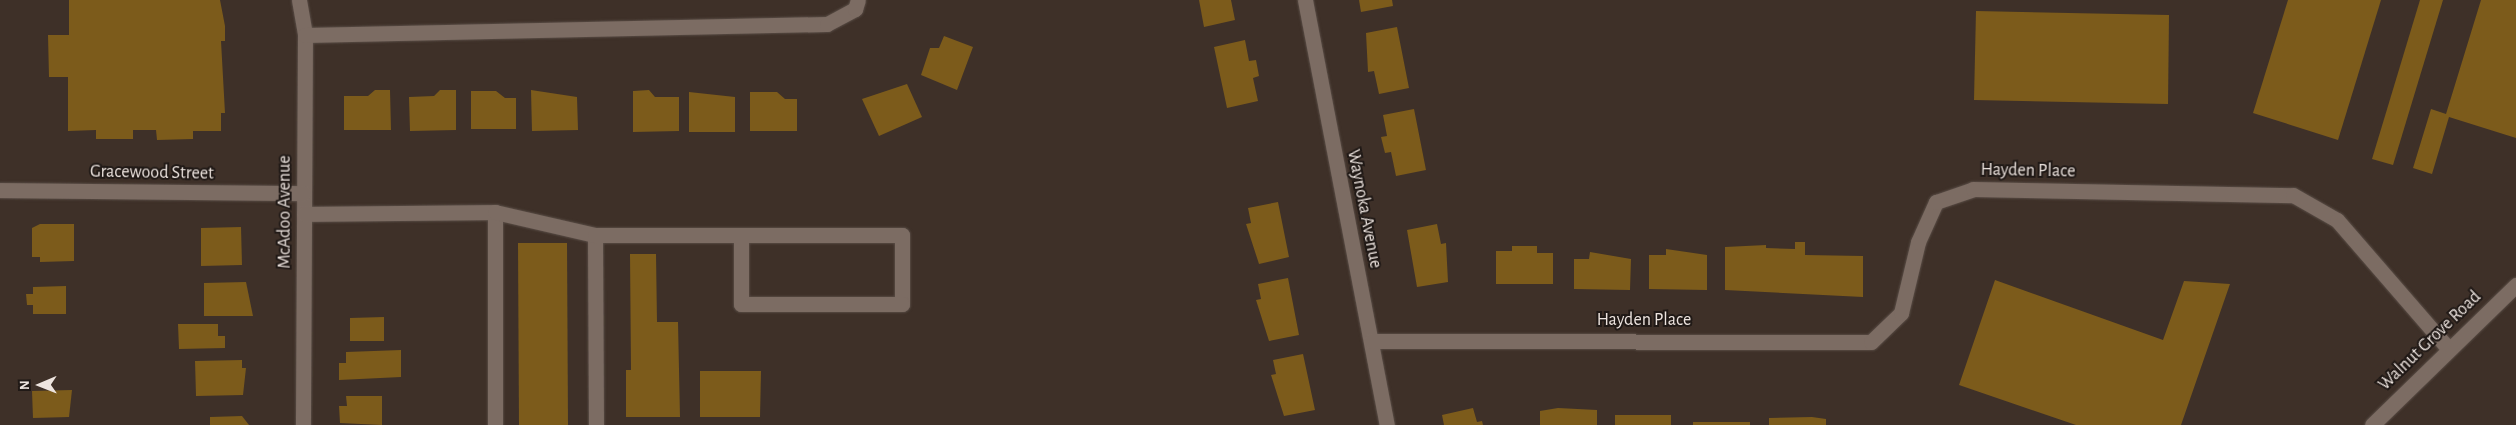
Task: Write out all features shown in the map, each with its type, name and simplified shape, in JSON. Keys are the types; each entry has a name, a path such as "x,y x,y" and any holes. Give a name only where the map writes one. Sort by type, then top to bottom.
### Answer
{"street":[{"name":"McAdoo Avenue","path":"299,0 305,35 303,425"},
{"name":"Waynoka Avenue","path":"1305,0 1387,425"},
{"path":"305,35 826,24 857,5"},
{"name":"Hayden Place","path":"1371,341 1871,342 1901,313 1918,242 1936,202 1973,188 2294,195 2337,220 2447,347"},
{"name":"Gracewood Street","path":"0,190 304,193"},
{"path":"495,425 496,212"},
{"path":"304,214 496,212 595,235 740,237 902,235 902,304 741,304 740,237"},
{"path":"595,235 596,425"},
{"name":"Walnut Grove Road","path":"2372,425 2447,347 2516,285"}],"building":[{"path":"69,0 220,0 225,26 225,41 221,41 225,113 221,113 221,131 193,131 193,139 157,140 156,130 133,130 133,139 96,139 96,130 68,131 68,77 49,77 48,35 69,35"},
{"path":"1199,0 1231,0 1235,20 1204,27"},
{"path":"1359,0 1392,0 1393,6 1361,12"},
{"path":"2288,0 2381,0 2338,140 2253,113"},
{"path":"2420,0 2443,0 2393,165 2372,159"},
{"path":"2481,0 2516,0 2516,138 2449,117 2432,174 2413,168 2431,109 2446,114"},
{"path":"1976,11 2169,15 2168,104 1974,100"},
{"path":"1397,27 1409,88 1379,94 1374,71 1368,72 1366,33"},
{"path":"944,36 973,47 957,90 921,75 930,48 939,48"},
{"path":"1245,40 1249,61 1256,60 1259,76 1253,78 1258,101 1227,108 1214,47"},
{"path":"907,84 922,117 879,136 862,99"},
{"path":"375,90 390,90 391,130 344,130 344,96 368,96"},
{"path":"440,90 456,90 456,130 410,131 409,97 434,96"},
{"path":"531,90 577,97 578,130 532,131"},
{"path":"649,90 655,97 679,97 679,131 633,132 633,91"},
{"path":"471,91 496,91 505,98 516,98 516,129 471,129"},
{"path":"689,92 735,97 735,132 689,132"},
{"path":"750,92 777,92 785,99 797,99 797,131 750,131"},
{"path":"1414,109 1426,170 1396,176 1391,152 1385,153 1381,137 1387,136 1383,115"},
{"path":"1278,202 1289,257 1259,264 1246,224 1251,223 1248,208"},
{"path":"40,224 74,224 74,261 40,262 40,257 32,257 32,228"},
{"path":"1437,224 1441,244 1446,243 1448,282 1417,287 1407,230"},
{"path":"241,227 242,265 201,266 201,228"},
{"path":"1795,242 1805,242 1805,255 1863,256 1863,297 1725,290 1725,247 1766,245 1766,248 1795,249"},
{"path":"518,243 567,243 568,425 519,425"},
{"path":"1512,246 1537,246 1537,253 1553,253 1553,284 1496,284 1496,251 1512,251"},
{"path":"1666,249 1707,255 1707,290 1649,289 1649,255 1666,255"},
{"path":"1590,252 1631,259 1630,290 1574,289 1574,259 1589,259"},
{"path":"630,254 656,254 657,322 678,322 680,417 626,417 626,370 631,370"},
{"path":"1288,278 1299,335 1269,341 1256,300 1261,299 1258,284"},
{"path":"1995,280 2163,340 2184,281 2230,284 2181,425 2076,425 1959,385"},
{"path":"246,282 253,316 204,316 204,283"},
{"path":"66,286 66,314 33,314 33,305 27,305 26,294 33,294 33,287"},
{"path":"384,317 384,341 350,341 350,318"},
{"path":"178,324 218,324 218,336 225,336 225,348 179,349"},
{"path":"401,350 401,377 339,380 339,363 346,363 346,352"},
{"path":"1303,354 1315,410 1284,416 1271,375 1276,374 1273,360"},
{"path":"242,360 242,368 246,368 243,395 196,396 195,361"},
{"path":"700,371 761,371 760,417 700,417"},
{"path":"72,390 69,417 33,418 32,391"},
{"path":"346,396 382,396 382,425 340,423 339,406 347,406"},
{"path":"1473,408 1477,422 1482,421 1483,425 1444,425 1442,415"},
{"path":"1558,408 1597,410 1597,425 1540,425 1540,411"},
{"path":"1615,415 1671,415 1671,425 1615,425"},
{"path":"242,416 249,425 210,425 210,417"},
{"path":"1812,417 1826,419 1826,425 1769,425 1769,418"},
{"path":"1693,422 1750,422 1750,425 1693,425"}]}
